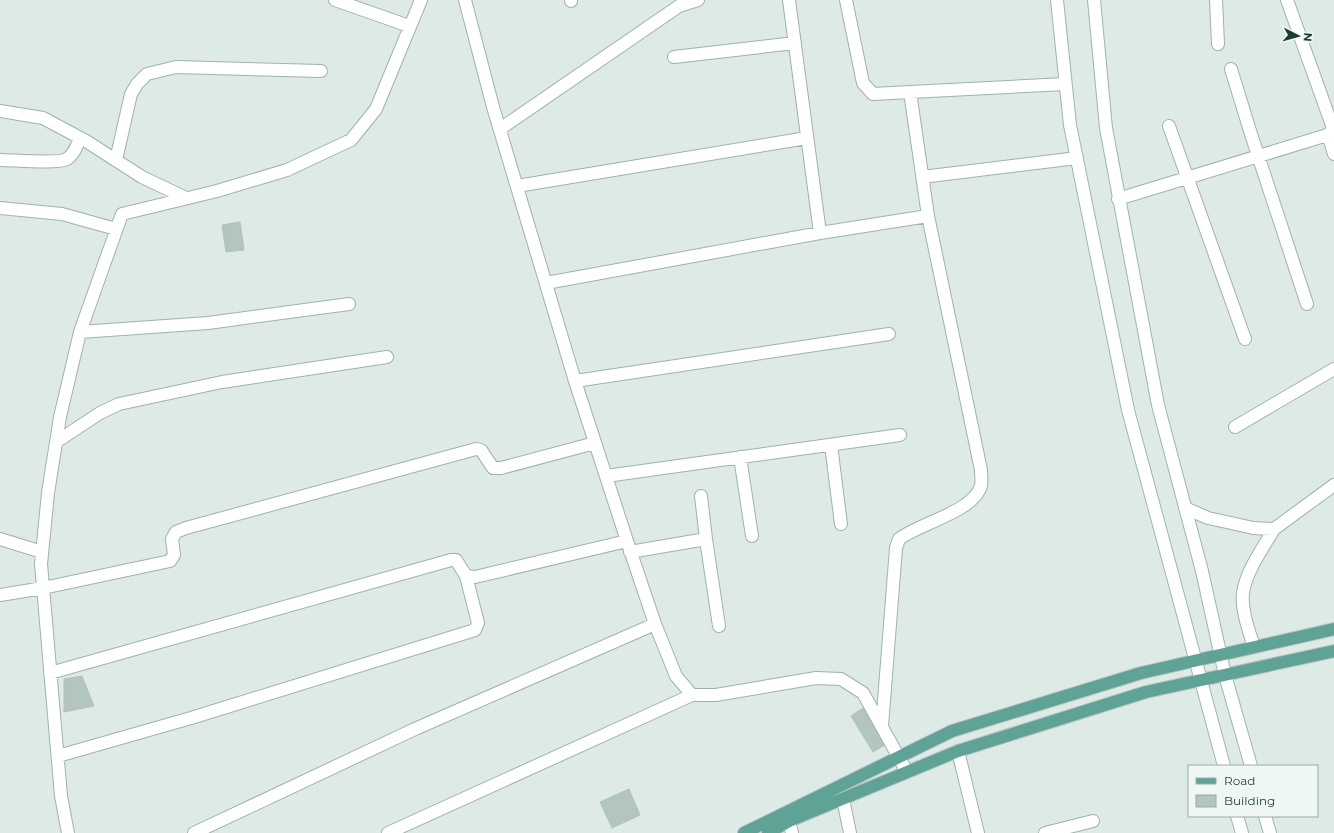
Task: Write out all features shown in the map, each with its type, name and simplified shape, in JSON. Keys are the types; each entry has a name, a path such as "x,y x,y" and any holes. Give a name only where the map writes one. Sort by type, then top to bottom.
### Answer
{"main road":[{"path":"744,833 952,731 1141,673 1334,629"},
{"path":"768,833 790,827 843,799 958,750 1146,692 1334,651"}],"street":[{"path":"335,0 409,26"},
{"path":"68,833 61,796 41,564 42,552 48,493 56,442 80,332 122,214 287,170 351,140 376,109 421,0"},
{"path":"465,0 471,28 500,129 595,443 655,624 676,676 692,694"},
{"path":"500,129 679,6 698,0"},
{"path":"789,0 820,233"},
{"path":"846,0 863,83 873,94 1065,84"},
{"path":"1057,0 1065,84 1077,158 1128,410 1194,661 1224,765"},
{"path":"1094,0 1106,128 1118,199 1158,406 1202,571 1225,675 1251,765"},
{"path":"1216,0 1218,44"},
{"path":"1286,0 1332,132 1334,154"},
{"path":"674,57 795,43"},
{"path":"116,160 131,94 137,84 147,74 176,67 321,71"},
{"path":"1231,69 1307,304"},
{"path":"882,726 896,548 899,539 966,504 975,496 981,485 981,470 928,216 910,92"},
{"path":"0,111 43,118 80,138 142,177 186,198"},
{"path":"1169,126 1245,340"},
{"path":"1118,199 1332,132"},
{"path":"0,160 66,160 74,153 80,138"},
{"path":"517,186 807,138"},
{"path":"922,177 1077,158"},
{"path":"0,208 62,214 116,229"},
{"path":"546,283 820,233 928,216"},
{"path":"80,332 208,323 349,304"},
{"path":"575,381 889,334"},
{"path":"56,442 100,413 119,404 222,382 386,357"},
{"path":"1235,427 1334,369"},
{"path":"606,476 900,435"},
{"path":"0,595 43,588 170,561 174,555 172,539 176,532 186,528 476,449 481,450 493,468 501,468 595,443"},
{"path":"832,445 841,524"},
{"path":"740,457 752,536"},
{"path":"1254,647 1244,611 1243,593 1253,566 1274,528 1334,485"},
{"path":"701,496 719,626"},
{"path":"1185,508 1208,518 1230,523 1253,528 1274,528"},
{"path":"0,539 42,552"},
{"path":"466,576 475,576 629,546 706,539"},
{"path":"50,673 446,560 456,560 466,576 478,623 475,630 191,718 58,756"},
{"path":"194,833 415,729 655,624"},
{"path":"388,833 692,694 716,695 816,678 842,679 863,693 907,772"},
{"path":"958,750 978,833"},
{"path":"843,799 850,833"},
{"path":"1238,817 1242,833"},
{"path":"1265,817 1270,833"},
{"path":"1045,833 1093,821"}],"building":[{"path":"240,222 244,250 226,252 222,225"},
{"path":"82,676 94,706 64,712 64,679"},
{"path":"866,706 888,743 873,752 851,716"},
{"path":"629,789 640,815 612,828 600,802"}]}
